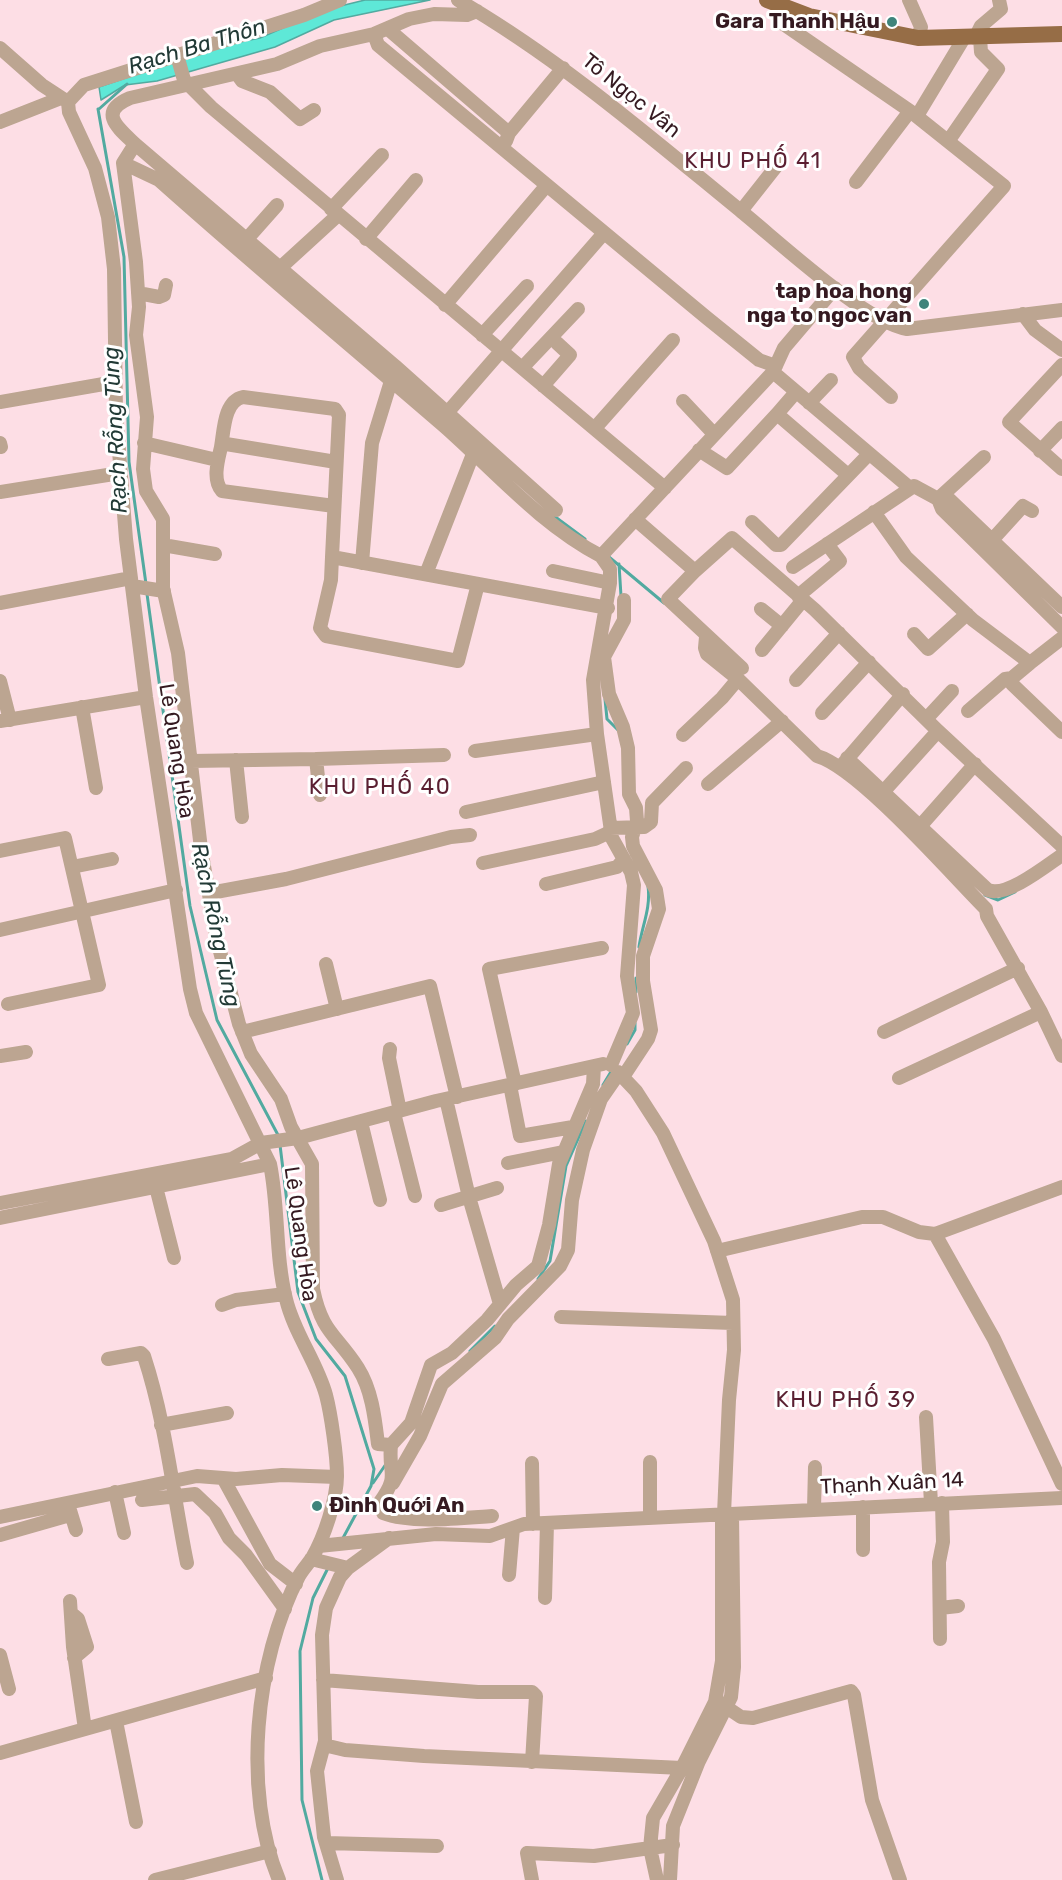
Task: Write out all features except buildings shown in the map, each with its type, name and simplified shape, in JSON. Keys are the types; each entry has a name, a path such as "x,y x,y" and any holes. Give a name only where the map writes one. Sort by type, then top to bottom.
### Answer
{"main road":[{"path":"772,2 809,16 918,38 1062,34"}],"street":[{"path":"0,122 64,100 84,85 177,58 304,15 340,0"},
{"name":"Tô Ngọc Vân","path":"458,0 563,68 835,288 891,326 907,329 1062,310"},
{"path":"909,0 921,27 918,38"},
{"path":"856,182 914,113 981,26 1001,9 999,0"},
{"path":"772,2 782,23 914,113 1004,186 853,357 859,368 891,397"},
{"path":"477,11 467,15 434,14 409,19 374,34 320,46 277,64 186,83 117,103 112,111 113,120 135,144 447,413 473,447 537,512 584,546 604,552"},
{"path":"388,29 506,140 547,185 604,233 759,360 775,369 796,392 820,392 869,454 910,488"},
{"path":"374,34 378,45 506,140"},
{"path":"949,140 998,69 981,52 973,38"},
{"path":"0,48 42,85 64,100"},
{"path":"177,58 186,83 366,239 665,488"},
{"path":"506,140 563,68"},
{"path":"237,74 242,81 270,92 300,119 314,110"},
{"name":"Lê Quang Hòa","path":"64,100 100,182 108,217 114,269 115,382 120,473 146,697 190,989 194,1005 264,1145 270,1164 285,1294 292,1319 326,1394 337,1476 324,1546 296,1584 285,1609 266,1678 257,1756 262,1816 279,1880"},
{"path":"135,144 123,163 141,293 136,335 147,417 143,469 146,491 163,519 160,590 178,652 191,761 219,950 242,1032 251,1054 281,1099 296,1139 312,1164 314,1180 313,1289 317,1306 323,1323 358,1368 369,1389 378,1444 390,1451"},
{"path":"280,268 335,212 381,155"},
{"path":"741,211 782,159"},
{"path":"123,163 159,180 391,381 556,510"},
{"path":"366,239 416,180"},
{"path":"445,305 547,185"},
{"path":"246,240 277,206"},
{"path":"447,413 604,233"},
{"path":"482,335 527,286"},
{"path":"604,552 775,369 784,348 835,288"},
{"path":"141,293 163,291"},
{"path":"522,368 578,309"},
{"path":"1023,314 1035,330 1062,350"},
{"path":"595,428 673,340"},
{"path":"543,386 570,355 557,344"},
{"path":"1062,365 1009,422 1062,469"},
{"path":"362,563 372,443 376,437 386,391 391,381"},
{"path":"0,402 115,382"},
{"path":"699,450 727,468 796,392"},
{"path":"334,506 222,491 217,482 219,453 229,405 235,399 243,397 328,407 335,409 339,415 332,580 320,628 326,636 458,661 478,584"},
{"path":"683,401 714,434"},
{"path":"777,414 848,475"},
{"path":"1040,451 1062,428"},
{"path":"144,443 219,453"},
{"path":"219,453 226,444 336,462"},
{"path":"426,574 473,447"},
{"path":"752,522 776,545 781,545 869,454"},
{"path":"938,499 984,457"},
{"path":"0,492 120,473"},
{"path":"793,567 914,486 938,499 949,499 1062,607"},
{"path":"938,499 942,509 1062,627"},
{"path":"993,539 1023,506 1032,511"},
{"path":"874,512 906,557 967,614 1030,663"},
{"path":"635,519 695,570"},
{"path":"1062,846 938,731 839,633 732,538 695,570 668,599 706,641 707,654 740,674 817,756 843,763 884,791 986,909 987,916 1018,968 1062,1056"},
{"path":"762,650 782,626 800,598 840,561 827,544"},
{"path":"163,545 215,554"},
{"path":"604,552 610,584 608,608 593,680 597,734 612,829 634,885 627,976 633,1013 618,1071"},
{"path":"332,557 608,608"},
{"path":"553,571 610,584"},
{"path":"0,603 134,584 160,590"},
{"path":"492,1516 393,1517 383,1513 380,1502 420,1436 442,1384 495,1338 508,1319 560,1266 568,1250 572,1200 583,1150 601,1099 618,1071 648,1039 651,1030 643,981 643,956 659,909 656,890 633,846 636,808 629,794 628,748 623,727 609,694 604,657 624,620 624,600"},
{"path":"761,609 782,626"},
{"path":"914,634 928,649 967,614"},
{"path":"796,680 839,633"},
{"path":"968,711 1005,679 1012,678 1062,638"},
{"path":"822,713 869,662"},
{"path":"683,735 722,698 740,674"},
{"path":"1012,678 1012,684 1062,732"},
{"path":"0,681 5,721 146,697"},
{"path":"927,718 952,691"},
{"path":"843,763 903,694"},
{"path":"82,707 96,788"},
{"path":"708,784 782,721"},
{"path":"884,791 938,731"},
{"path":"475,752 597,734"},
{"path":"191,761 444,755"},
{"path":"316,759 320,795"},
{"path":"236,760 242,818"},
{"path":"843,763 877,799 988,890 995,893 1006,890 1062,855"},
{"path":"916,830 975,764"},
{"path":"483,863 595,839 612,829 644,827 651,822 652,803 686,768"},
{"path":"466,812 604,782"},
{"path":"210,894 286,879 451,837 470,835"},
{"path":"0,850 65,838 99,985 4,1006"},
{"path":"72,867 112,859"},
{"path":"546,884 617,867 624,859"},
{"path":"0,930 176,890"},
{"path":"573,1127 520,1136 489,969 602,948"},
{"path":"326,964 337,1009"},
{"path":"884,1032 1018,968"},
{"path":"242,1032 430,986 469,1197 500,1304"},
{"path":"900,1078 1041,1012"},
{"path":"390,1049 389,1058 397,1112 415,1196"},
{"path":"0,1056 26,1052"},
{"path":"392,1480 390,1451 411,1423 431,1365 452,1353 516,1285 538,1266 563,1152 593,1083 594,1066"},
{"path":"0,1203 232,1159 264,1145 296,1139 451,1098 594,1066 618,1071 636,1091 663,1133 717,1251 733,1300 734,1350 729,1400 722,1661 715,1702 682,1768 652,1818 670,1880"},
{"path":"361,1122 380,1200"},
{"path":"508,1163 563,1152"},
{"path":"0,1218 270,1164"},
{"path":"156,1187 174,1258"},
{"path":"717,1251 862,1217 883,1217 919,1232 935,1234 1062,1187"},
{"path":"441,1205 496,1188"},
{"path":"935,1234 994,1339 1062,1484"},
{"path":"222,1305 236,1300 285,1294"},
{"path":"561,1317 734,1323"},
{"path":"108,1359 143,1354 170,1460 170,1481 187,1563"},
{"path":"161,1425 227,1413"},
{"path":"926,1417 937,1503 940,1639"},
{"path":"650,1462 650,1517"},
{"path":"531,1463 540,1523 545,1598"},
{"path":"814,1509 815,1467"},
{"path":"0,1535 116,1492 197,1476 223,1478 337,1476"},
{"path":"223,1478 270,1564 296,1584"},
{"path":"116,1492 124,1533"},
{"path":"142,1500 195,1494 214,1513 229,1538 246,1555 285,1609"},
{"name":"Thạnh Xuân 14","path":"324,1546 447,1533 490,1536 513,1528 540,1523 1062,1498"},
{"path":"863,1507 863,1550"},
{"path":"0,1517 69,1509"},
{"path":"69,1509 76,1530"},
{"path":"657,1880 662,1847 673,1826 699,1761 731,1696 734,1667 726,1514"},
{"path":"509,1575 513,1528"},
{"path":"337,1880 326,1843 317,1771 324,1745 326,1708 322,1635 326,1608 345,1568 389,1538"},
{"path":"314,1560 345,1568"},
{"path":"940,1608 958,1606"},
{"path":"70,1607 78,1619 87,1647 74,1658 85,1729"},
{"path":"0,1655 9,1689"},
{"path":"0,1753 266,1678"},
{"path":"323,1680 478,1692 532,1692 536,1696 532,1762"},
{"path":"726,1707 741,1717 753,1718 851,1691 854,1695 872,1800 900,1880"},
{"path":"116,1721 136,1822"},
{"path":"324,1745 379,1753 682,1768"},
{"path":"326,1843 437,1846"},
{"path":"532,1880 527,1853 594,1856 662,1847"},
{"path":"155,1880 270,1851"}],"shaded area":[{"path":"365,0 430,0 334,20 275,47 157,81 125,85 101,100 99,87 220,46 260,38 324,10"}],"waterway":[{"name":"Rạch Ba Thôn","path":"99,109 127,84"},
{"name":"Rạch Rỗng Tùng","path":"98,109 124,257 129,462 146,584"},
{"path":"554,516 585,539"},
{"path":"609,557 664,603"},
{"path":"619,564 621,596"},
{"name":"Rạch Rỗng Tùng","path":"147,594 190,906 217,1020 278,1135"},
{"path":"605,699 607,719 620,732"},
{"path":"639,947 647,909 648,886"},
{"path":"985,895 998,900 1015,892"},
{"path":"636,978 636,992"},
{"path":"627,1044 635,1030 635,1023"},
{"path":"603,1085 612,1070"},
{"path":"538,1279 550,1261 566,1166 586,1121"},
{"name":"Rạch Rỗng Tùng","path":"280,1145 298,1292 316,1339 345,1376 374,1469 371,1486 343,1538"},
{"path":"470,1351 495,1326"},
{"path":"373,1483 386,1464"},
{"name":"Rạch Rỗng Tùng","path":"322,1880 302,1800 300,1651 313,1598 328,1568"}],"place":[{"name":"Gara Thanh Hậu","path":"892,22"},
{"name":"tap hoa hong nga to ngoc van","path":"924,304"},
{"name":"Đình Quới An","path":"317,1506"}],"district":[{"name":"KHU PHỐ 41","path":"753,162"},
{"name":"KHU PHỐ 40","path":"380,788"},
{"name":"KHU PHỐ 39","path":"846,1401"}]}
